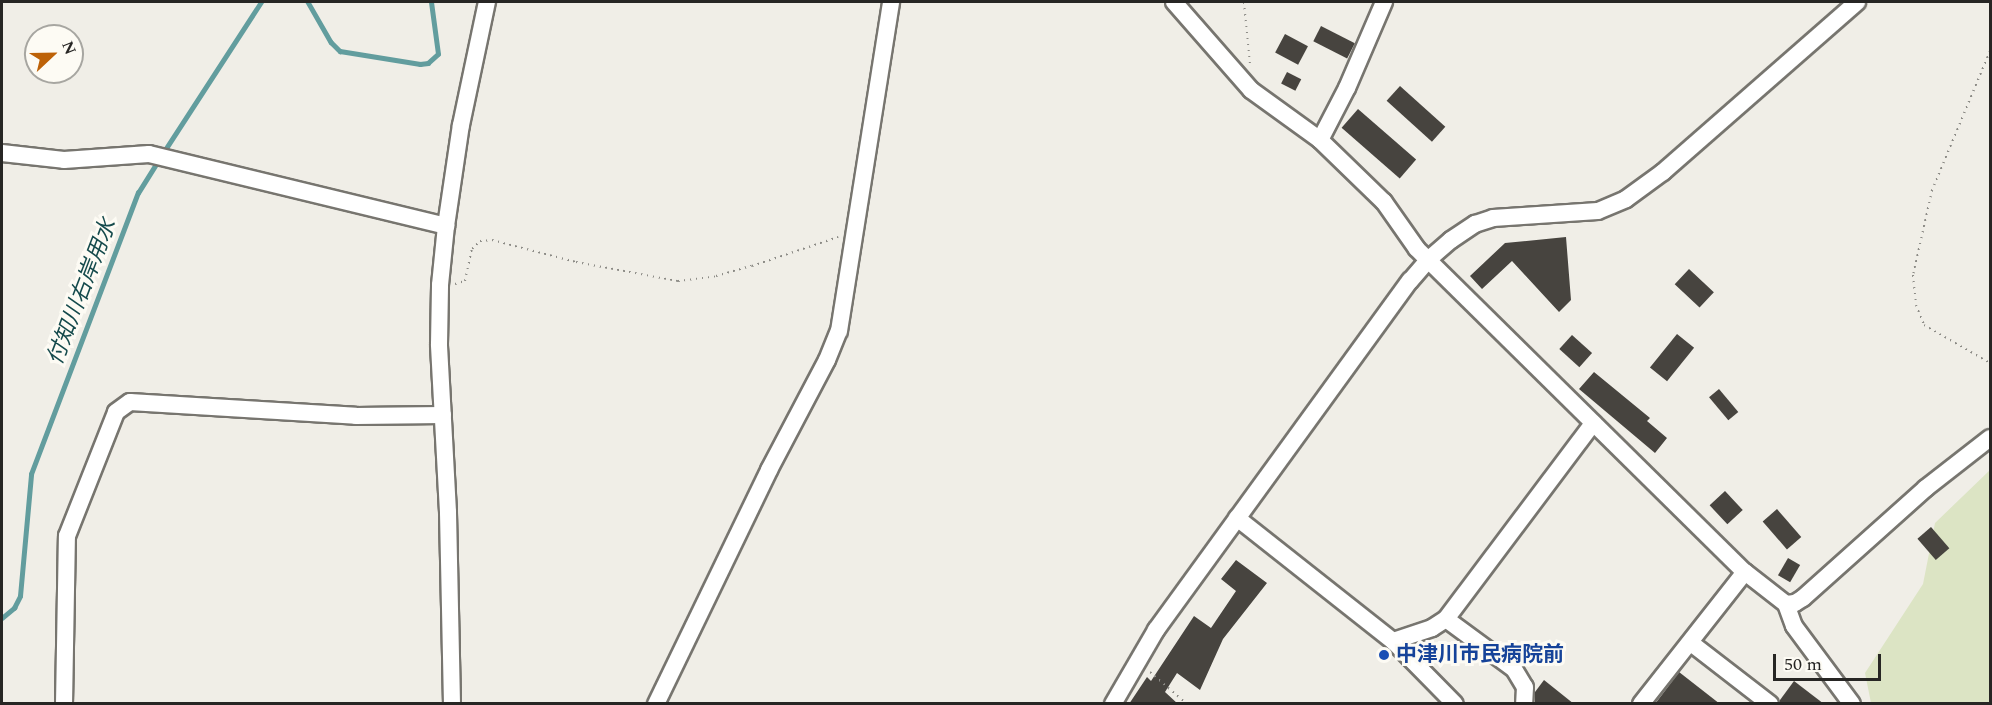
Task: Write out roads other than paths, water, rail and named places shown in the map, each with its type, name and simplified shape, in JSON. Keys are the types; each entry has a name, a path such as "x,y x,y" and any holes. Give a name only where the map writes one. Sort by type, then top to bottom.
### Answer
{"street":[{"path":"452,704 448,512 439,344 441,285 446,226 461,125 487,2"},
{"path":"661,701 769,470 827,360 839,331 891,2"},
{"path":"1174,2 1246,84 1320,140 1384,202 1417,249 1745,572 1786,604 1794,626 1852,704"},
{"path":"1320,140 1347,88 1384,2"},
{"path":"1113,704 1137,660 1237,518 1410,281 1429,259 1451,240 1475,225 1493,218 1598,210 1626,199 1672,165 1857,2"},
{"path":"2,153 64,160 149,154 446,226"},
{"path":"64,704 67,536 116,412 130,402 356,416 443,415"},
{"path":"1393,641 1432,628 1446,619 1593,423"},
{"path":"1786,604 1795,603 1803,598 1926,488 1990,438"},
{"path":"1237,518 1393,641 1455,704"},
{"path":"1641,704 1745,572"},
{"path":"1446,619 1514,669 1525,687 1524,704"},
{"path":"1691,643 1770,704"}],"waterway":[{"name":"付知川右岸用水","path":"163,153 261,2"},
{"name":"付知川右岸用水","path":"308,2 331,42 340,51 420,64 428,63 438,54 431,2"},
{"name":"付知川右岸用水","path":"2,618 14,608 20,596 31,474 138,193 159,160"}],"place":[{"name":"中津川市民病院前","path":"1384,655"}]}
